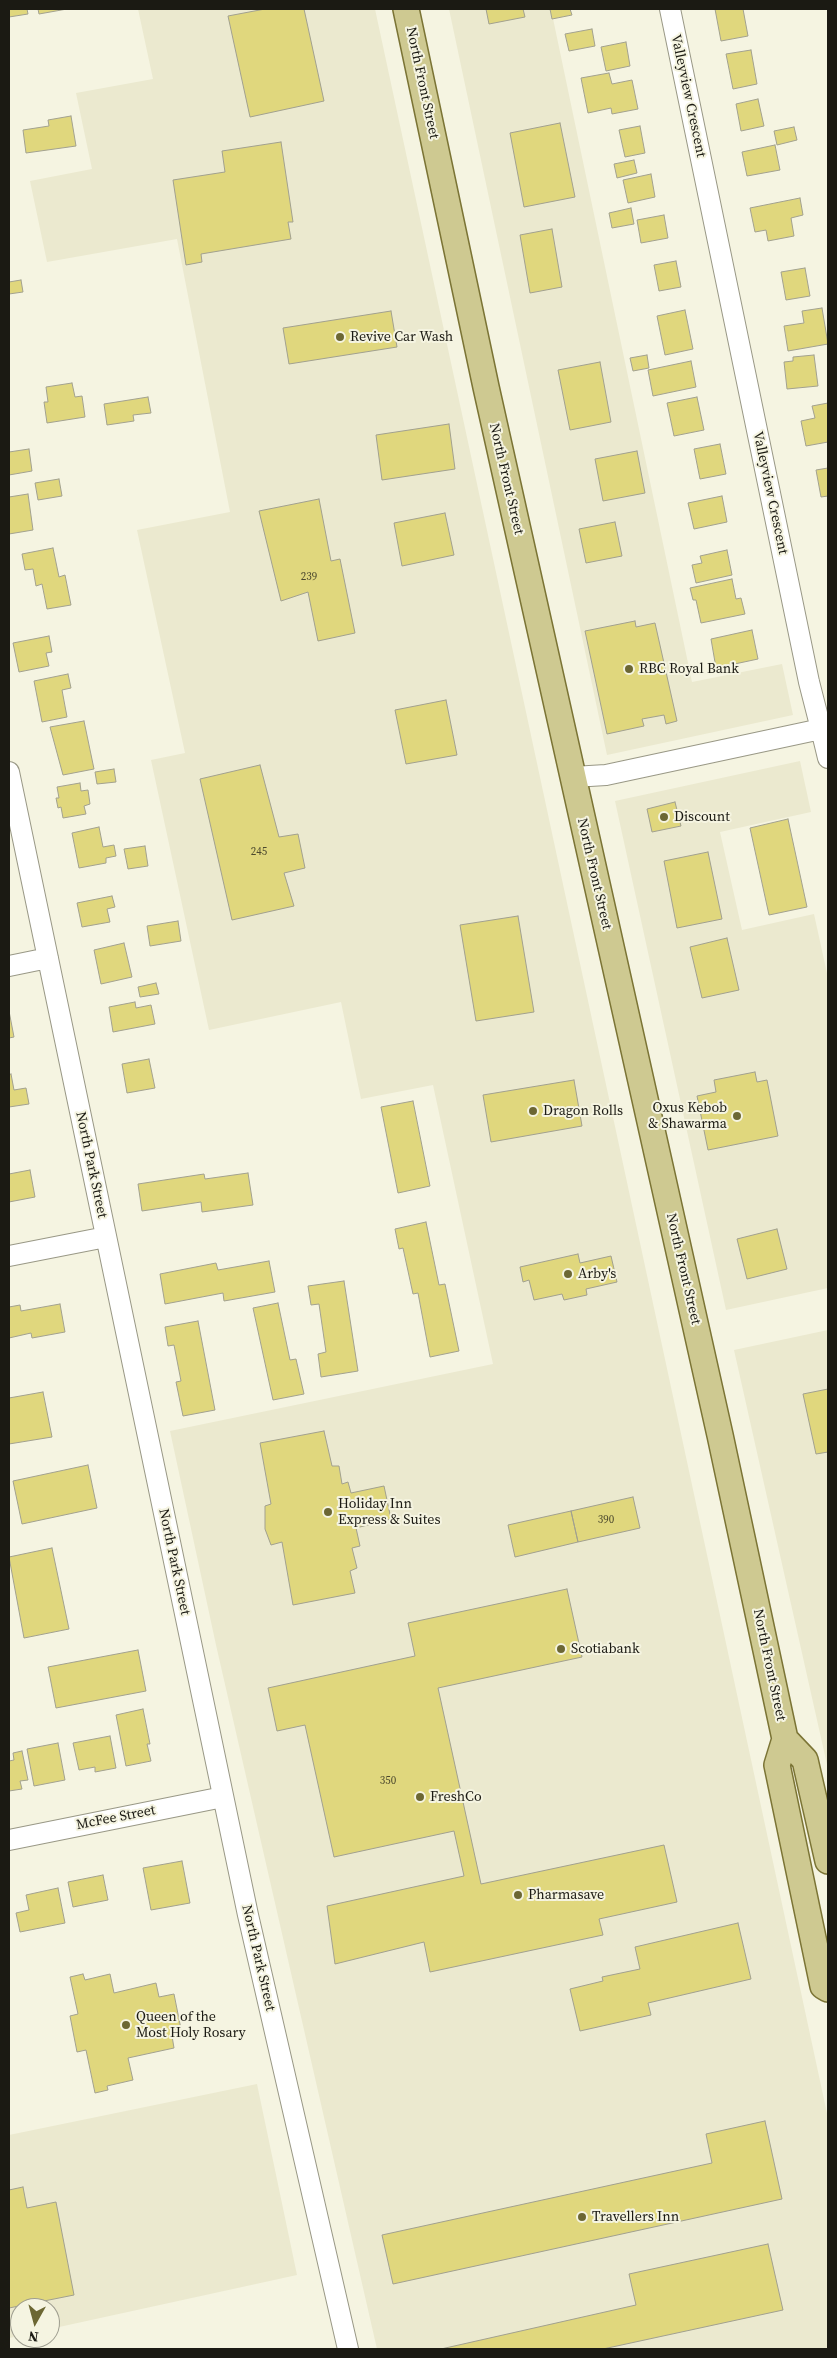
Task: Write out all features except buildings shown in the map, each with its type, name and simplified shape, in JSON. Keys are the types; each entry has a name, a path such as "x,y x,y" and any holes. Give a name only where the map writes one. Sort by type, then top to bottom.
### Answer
{"main road":[{"name":"North Front Street","path":"406,9 484,377 720,1435 785,1739 777,1765 823,1986 828,1989"},
{"name":"North Front Street","path":"785,1739 805,1760 828,1857"}],"street":[{"name":"Valleyview Crescent","path":"670,9 809,682 828,758"},
{"path":"573,777 606,775 821,729"},
{"name":"North Park Street","path":"9,772 248,1915 348,2349"},
{"path":"9,966 48,958"},
{"path":"9,1256 106,1237"},
{"name":"McFee Street","path":"9,1840 223,1797"},
{"path":"798,1860 828,1857"}],"shaded area":[{"path":"138,9 375,9 828,2118 828,2349 377,2349 216,1645 170,1431 493,1364 433,1085 361,1099 341,1002 209,1030 151,760 185,753 137,530 230,512 177,239 47,262 30,181 92,169 76,93 153,79"},
{"path":"449,9 551,9 692,682 782,664 793,715 607,755"},
{"path":"800,761 811,812 720,832 742,930 814,914 828,978 828,1288 726,1310 615,801"},
{"path":"828,1330 828,1769 734,1350"},
{"path":"257,2084 297,2275 60,2327 60,2298 10,2298 9,2338 9,2135"}],"place":[{"name":"Revive Car Wash","path":"340,337"},
{"name":"RBC Royal Bank","path":"629,669"},
{"name":"Discount","path":"664,817"},
{"name":"Dragon Rolls","path":"533,1111"},
{"name":"Oxus Kebob & Shawarma","path":"737,1116"},
{"name":"Arby's","path":"568,1274"},
{"name":"Holiday Inn Express & Suites","path":"328,1512"},
{"name":"Scotiabank","path":"561,1649"},
{"name":"FreshCo","path":"420,1797"},
{"name":"Pharmasave","path":"518,1895"},
{"name":"Queen of the Most Holy Rosary","path":"126,2025"},
{"name":"Travellers Inn","path":"582,2217"}]}
